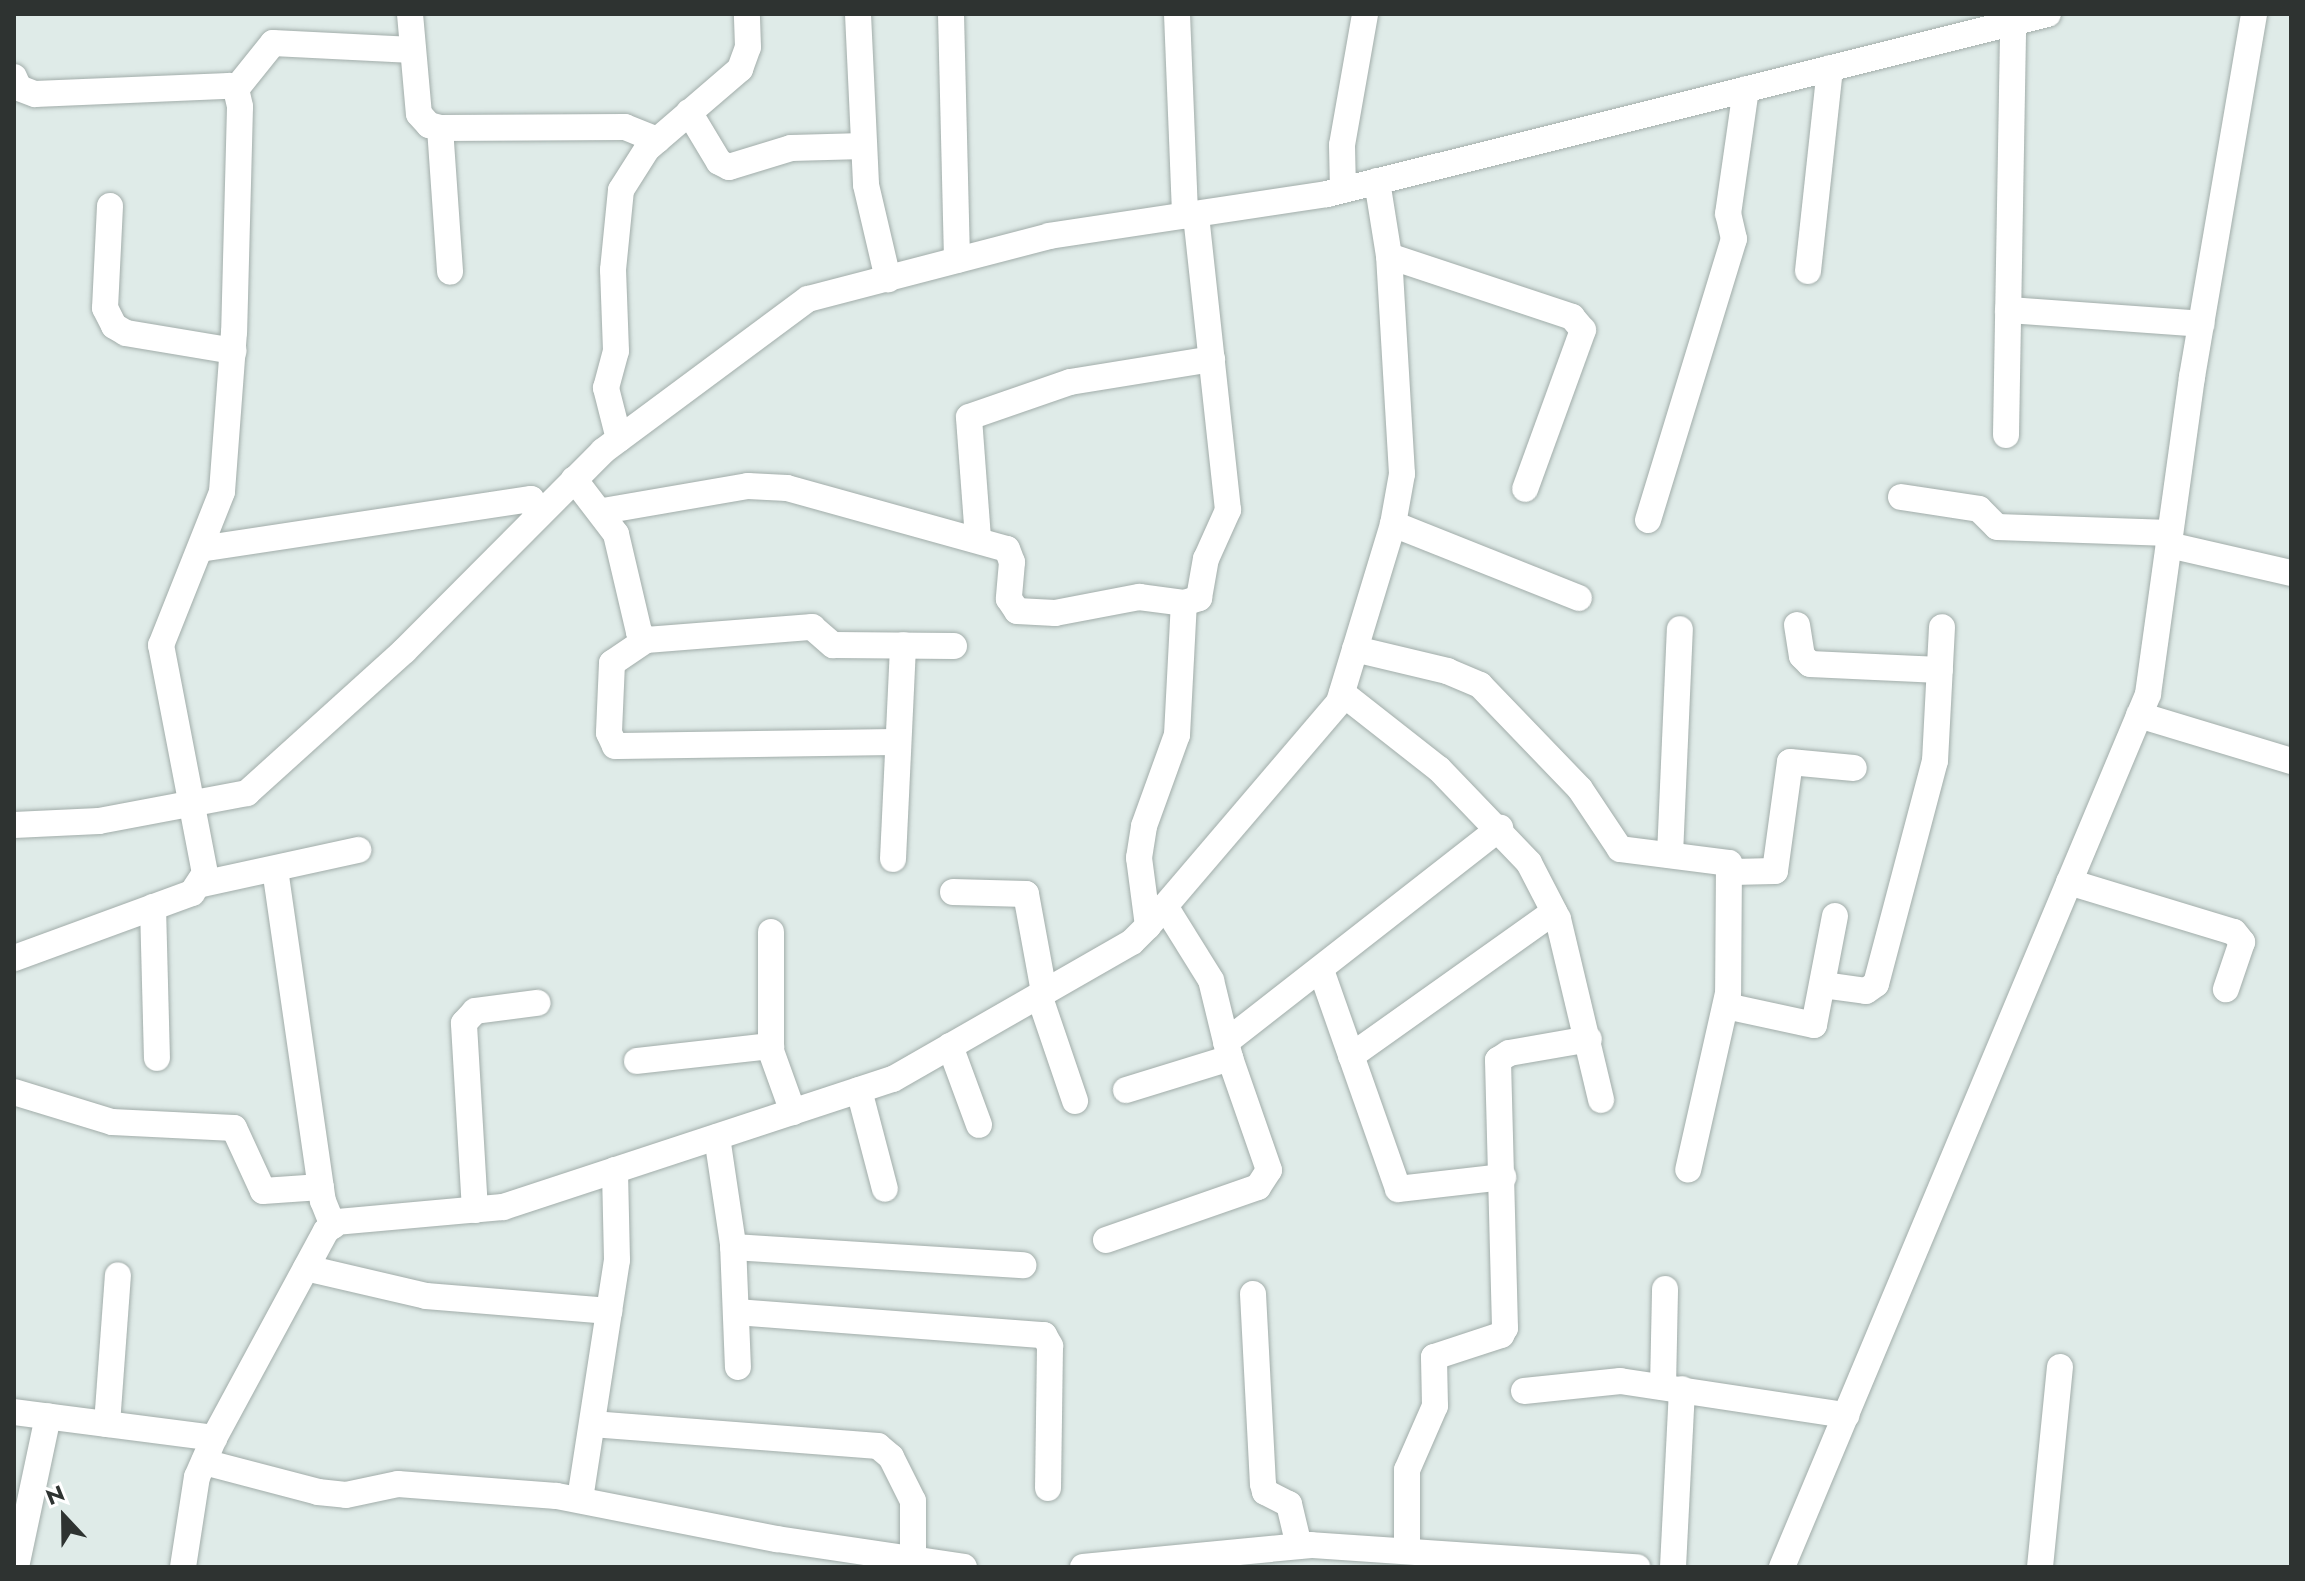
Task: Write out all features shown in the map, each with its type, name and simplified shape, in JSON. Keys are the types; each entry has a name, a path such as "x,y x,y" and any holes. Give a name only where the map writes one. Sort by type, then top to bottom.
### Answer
{"street":[{"path":"410,14 419,114 429,125 440,128 625,127 657,140"},
{"path":"619,439 606,388 616,351 618,212 630,170 657,140 740,69 748,47 747,14"},
{"path":"858,14 868,208 888,279"},
{"path":"951,14 957,260"},
{"path":"603,511 696,492 774,487 821,494 978,538 1011,555 1009,599 1017,611 1055,613 1139,597 1184,603 1199,598 1206,559 1228,510 1212,359 1190,215 1177,14"},
{"path":"1343,190 1342,145 1365,14"},
{"path":"14,825 99,821 247,793 404,651 574,479 619,439 808,299 1049,236 1343,190 2048,14"},
{"path":"1782,1567 2148,694 2201,324 2254,14"},
{"path":"2006,435 2013,23"},
{"path":"202,884 205,873 189,804 161,645 222,492 233,351 236,89 273,43 413,50"},
{"path":"1808,271 1830,68"},
{"path":"14,77 19,88 35,94 236,89"},
{"path":"1648,520 1734,239 1728,214 1746,89"},
{"path":"689,112 723,166 807,145 864,146"},
{"path":"440,128 450,272"},
{"path":"183,1567 209,1450 306,1268 333,1226 347,1219 475,1210 516,1203 893,1079 1132,942 1156,916 1342,693 1393,524 1403,461 1389,256 1377,181"},
{"path":"110,206 105,308 114,326 126,333 233,351"},
{"path":"1389,256 1579,323 1583,338 1525,489"},
{"path":"2008,310 2201,324"},
{"path":"978,538 966,428 978,410 1070,382 1212,359"},
{"path":"574,479 603,511 625,557 639,632 646,640"},
{"path":"1901,497 1979,509 1997,527 2169,539 2291,573"},
{"path":"200,549 531,499 537,516"},
{"path":"1393,524 1579,598"},
{"path":"1106,1240 1258,1187 1269,1170 1228,1050 1211,980 1156,916 1140,850 1177,735 1184,603"},
{"path":"1797,625 1802,656 1810,664 1940,670"},
{"path":"898,742 615,746 609,733 612,663 646,640 812,627 833,645 954,646"},
{"path":"1823,985 1866,991 1876,984 1935,761 1942,627"},
{"path":"1670,855 1680,629"},
{"path":"893,859 903,645"},
{"path":"1355,649 1447,671 1480,685 1580,789 1620,849 1723,858 1732,872 1726,1006 1688,1170"},
{"path":"1342,693 1439,769 1500,828 1529,863 1554,912 1589,1039 1601,1100"},
{"path":"2139,715 2291,761"},
{"path":"1732,872 1775,871 1790,762 1854,768"},
{"path":"1126,1090 1228,1050 1321,970 1500,828"},
{"path":"14,958 153,907 202,884 358,850"},
{"path":"275,869 321,1187 333,1226"},
{"path":"2069,882 2234,932 2242,942 2226,989"},
{"path":"953,892 1026,894 1042,993 1075,1101"},
{"path":"153,907 157,1058"},
{"path":"1351,1056 1554,912"},
{"path":"1726,1006 1814,1025 1835,916"},
{"path":"771,932 771,1046 793,1112"},
{"path":"1321,970 1398,1189 1503,1177"},
{"path":"475,1210 464,1023 475,1011 537,1003"},
{"path":"1407,1551 1407,1470 1435,1406 1434,1357 1501,1335 1505,1328 1498,1060 1509,1053 1589,1039"},
{"path":"637,1061 771,1046"},
{"path":"950,1046 979,1125"},
{"path":"859,1090 885,1189"},
{"path":"14,1092 124,1124 234,1128 263,1191 321,1187"},
{"path":"717,1137 733,1247 738,1367"},
{"path":"580,1499 618,1248 615,1170"},
{"path":"733,1247 1023,1265"},
{"path":"306,1268 426,1296 609,1311"},
{"path":"107,1424 118,1275"},
{"path":"1665,1289 1673,1388 1673,1567"},
{"path":"1253,1294 1263,1484 1265,1492 1289,1504 1299,1546"},
{"path":"736,1312 1044,1335 1050,1346 1048,1488"},
{"path":"2040,1567 2060,1367"},
{"path":"1524,1391 1593,1381 1673,1388 1846,1415"},
{"path":"14,1412 107,1424 209,1450 318,1492 346,1495 398,1484 580,1499 790,1554 913,1557 964,1567"},
{"path":"16,1567 48,1416"},
{"path":"592,1424 878,1446 891,1457 913,1501 913,1557"},
{"path":"1083,1567 1299,1546 1407,1551 1470,1561 1637,1567"}]}
